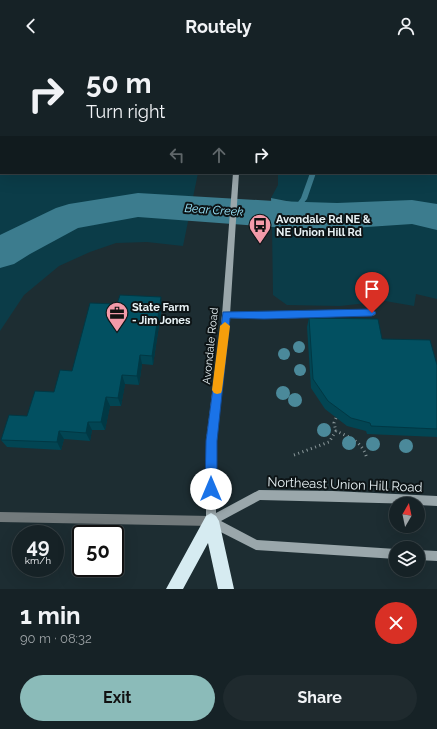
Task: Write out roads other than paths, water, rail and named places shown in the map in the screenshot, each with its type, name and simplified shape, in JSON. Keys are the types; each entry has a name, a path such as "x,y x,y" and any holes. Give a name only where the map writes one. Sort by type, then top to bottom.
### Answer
{"highway":[{"path":"174,589 211,521"},
{"path":"211,521 226,589"}],"main road":[{"name":"Avondale Road","path":"211,521 211,441 226,315 236,174"},
{"name":"Northeast Union Hill Road","path":"211,521 259,495 333,496 437,501"},
{"name":"Northeast Union Hill Road","path":"211,521 256,545 389,554"},
{"path":"425,555 437,556"}],"street":[{"path":"226,315 264,316 372,313"},
{"name":"Northeast Union Hill Road","path":"0,517 211,521"}],"waterway":[{"path":"295,210 304,199 313,174"},
{"name":"Bear Creek","path":"0,254 16,244 69,217 138,205 274,214 337,216 412,212 437,217"}],"place":[{"name":"Avondale Rd NE & NE Union Hill Rd","path":"260,244"},
{"name":"State Farm - Jim Jones","path":"117,332"}]}
